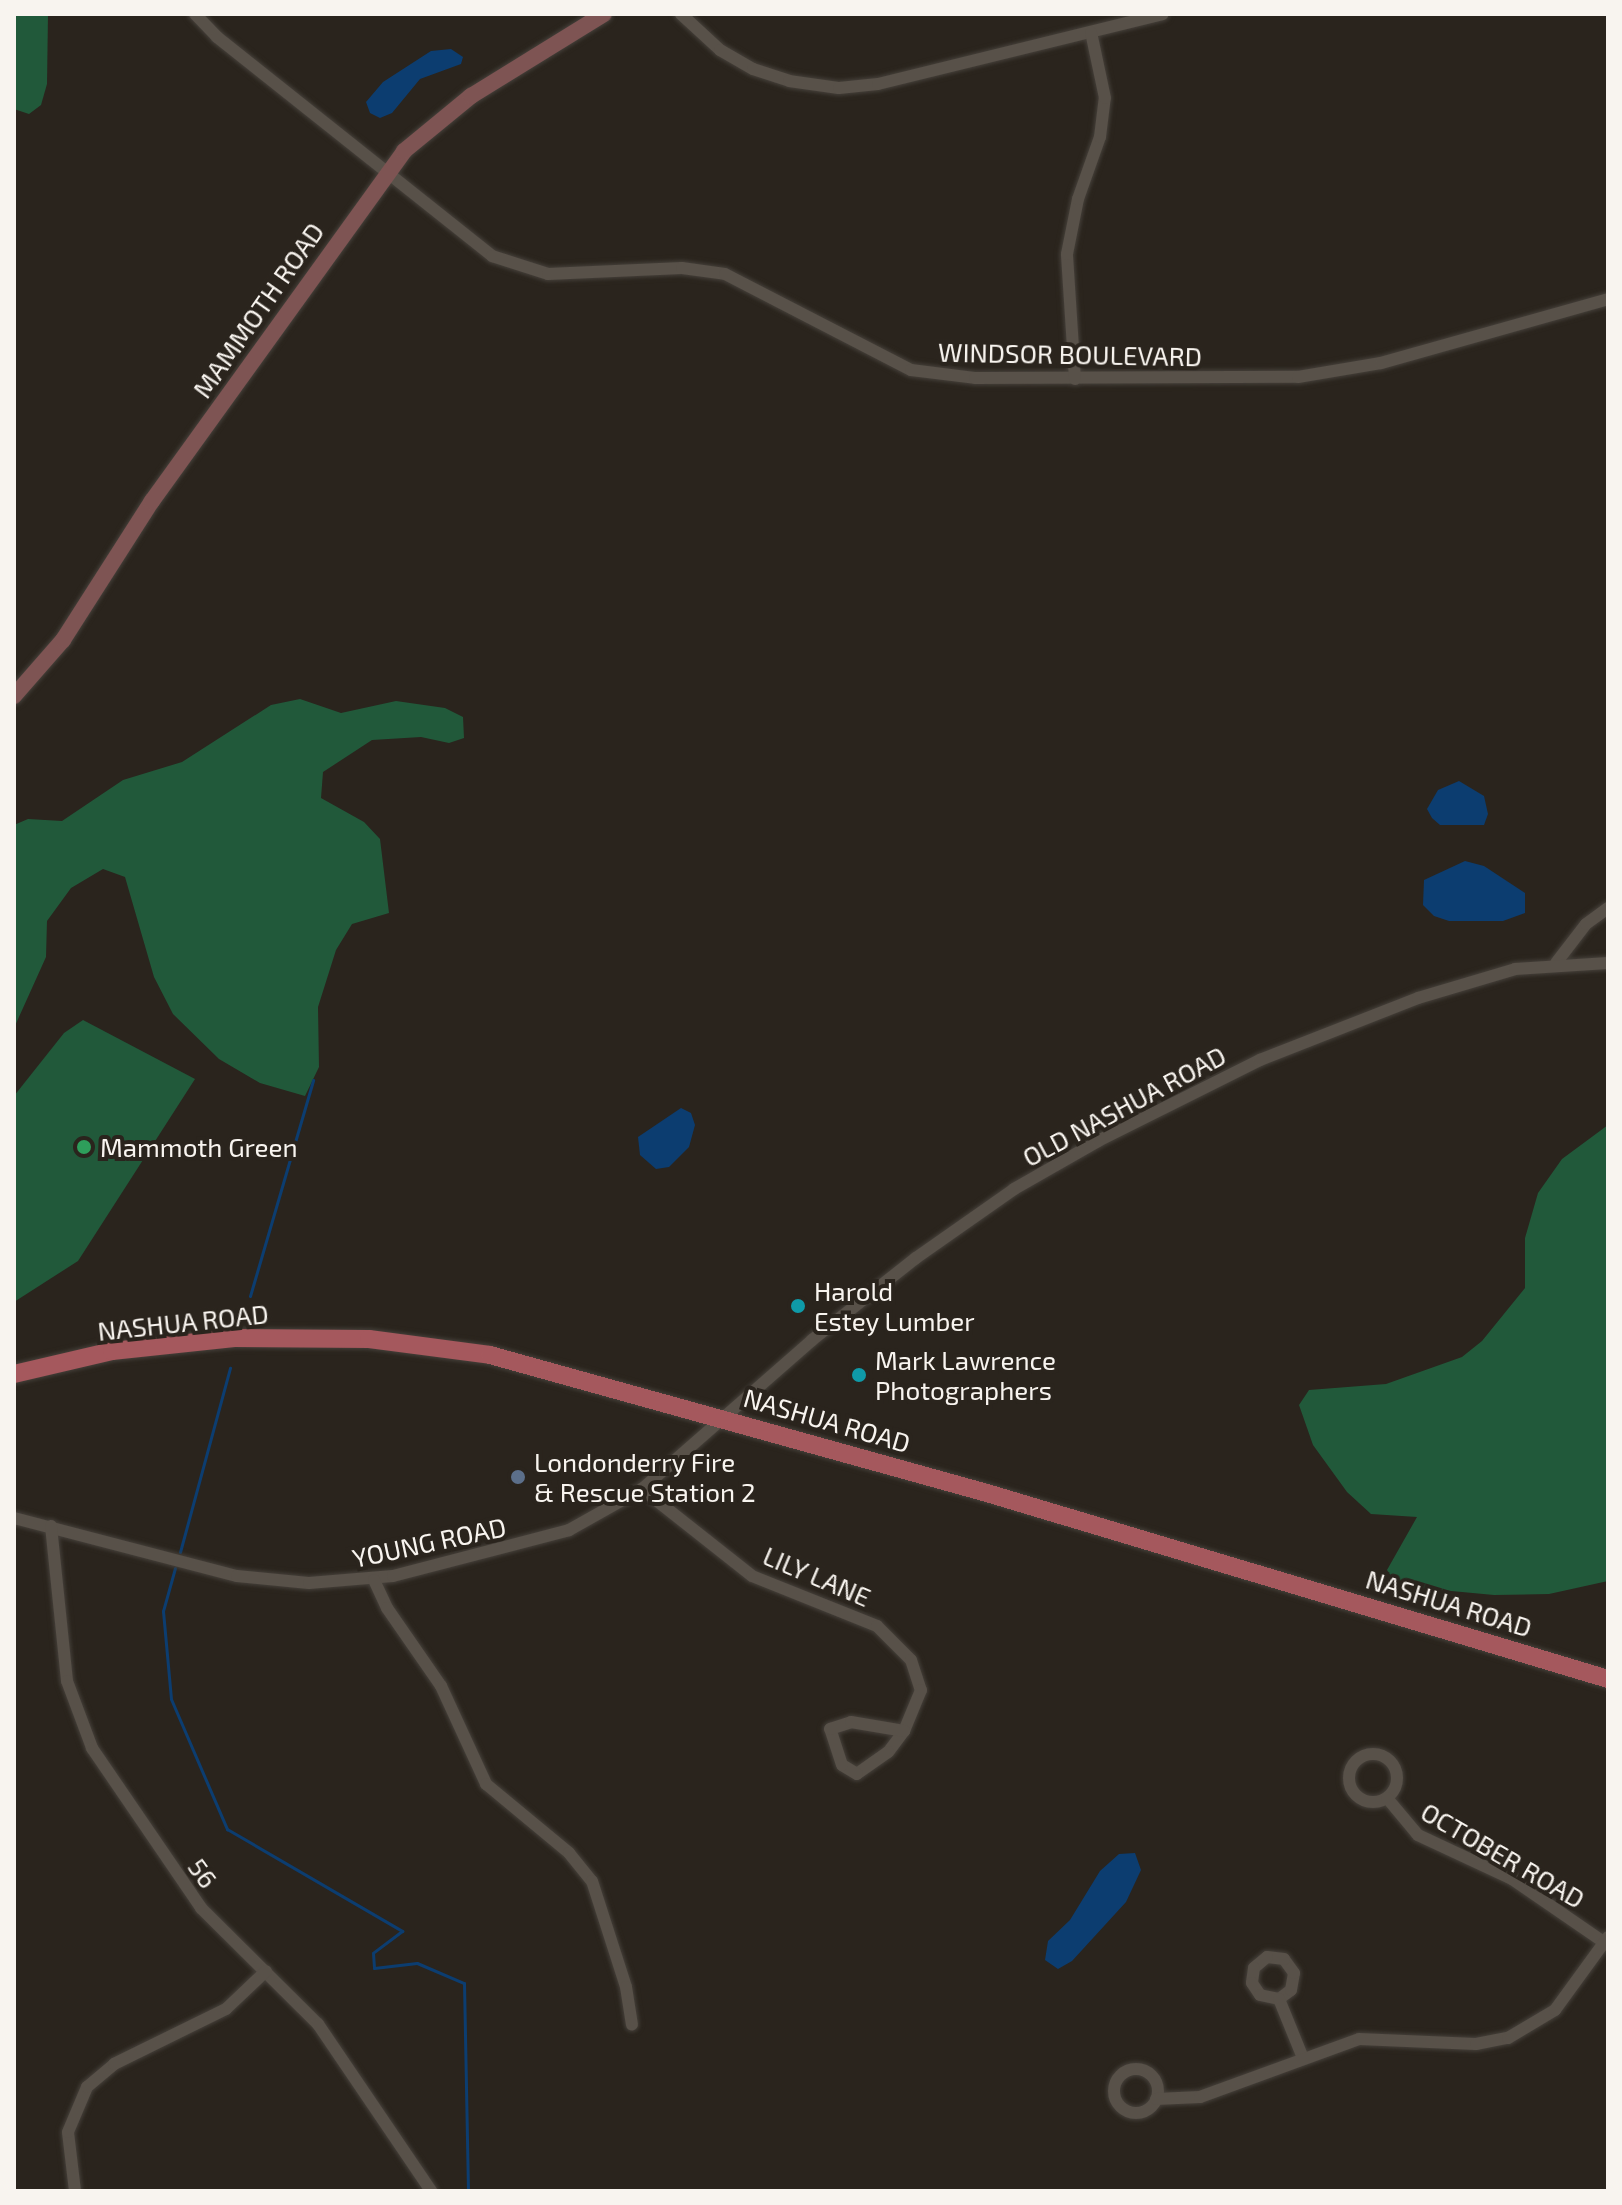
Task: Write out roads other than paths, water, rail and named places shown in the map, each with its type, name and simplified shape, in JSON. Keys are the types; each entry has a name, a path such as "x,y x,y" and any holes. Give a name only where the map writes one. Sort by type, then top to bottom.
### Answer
{"main road":[{"name":"MAMMOTH ROAD","path":"14,696 63,640 152,501 388,171 441,117 604,14"},
{"name":"NASHUA ROAD","path":"14,1374 112,1351 198,1341 369,1339 490,1355 724,1417 1608,1679"}],"street":[{"name":"WINDSOR BOULEVARD","path":"195,14 217,37 388,171 443,221 511,265 557,274 682,268 725,274 911,370 975,378 1075,379 1261,379 1334,373 1608,299"},
{"path":"681,14 704,38 753,69 789,81 839,88 878,84 1163,14"},
{"path":"1075,379 1067,254 1100,137 1105,98 1091,32"},
{"path":"1556,963 1586,924 1608,908"},
{"name":"OLD NASHUA ROAD","path":"724,1417 916,1258 1014,1189 1098,1141 1260,1060 1465,982 1556,963 1608,963"},
{"name":"YOUNG ROAD","path":"14,1518 261,1580 374,1580 546,1538 591,1521 642,1489 724,1417"},
{"name":"LILY LANE","path":"642,1489 752,1576 877,1626 911,1660 921,1690 904,1731 888,1752 857,1774 842,1765 830,1729 851,1722 904,1731"},
{"name":"56","path":"51,1526 66,1669 81,1727 186,1888 332,2042 431,2191"},
{"path":"374,1580 387,1608 441,1686 486,1784 569,1853 592,1881 603,1903 632,2025"},
{"name":"OCTOBER ROAD","path":"1387,1798 1418,1835 1512,1879 1607,1942"},
{"path":"1156,2099 1192,2099 1303,2058 1372,2037 1476,2044 1519,2034 1563,2002 1607,1942"},
{"path":"75,2191 68,2132 87,2087 114,2064 226,2009 266,1971"},
{"path":"1279,1999 1303,2058"}],"water":[{"path":"451,49 463,57 461,64 420,79 392,113 380,118 370,113 366,102 383,82 431,51"},
{"path":"1459,781 1484,796 1488,814 1484,825 1440,825 1432,818 1427,809 1438,790"},
{"path":"1465,861 1484,866 1525,893 1525,913 1503,921 1449,921 1434,916 1423,905 1424,880"},
{"path":"681,1108 691,1113 695,1125 689,1147 669,1167 656,1169 640,1155 638,1137"},
{"path":"1135,1853 1141,1870 1126,1902 1072,1961 1058,1969 1045,1960 1048,1941 1070,1920 1100,1871 1119,1854"}],"waterway":[{"path":"250,1296 313,1080"},
{"path":"180,1552 230,1368"},
{"path":"175,1568 163,1611 171,1699 227,1829 402,1931 373,1953 374,1968 417,1963 464,1983 468,2191"}],"place":[{"name":"Mammoth Green","path":"84,1147"},
{"name":"Harold Estey Lumber","path":"798,1306"},
{"name":"Mark Lawrence Photographers","path":"859,1375"},
{"name":"Londonderry Fire & Rescue Station 2","path":"518,1477"}]}
